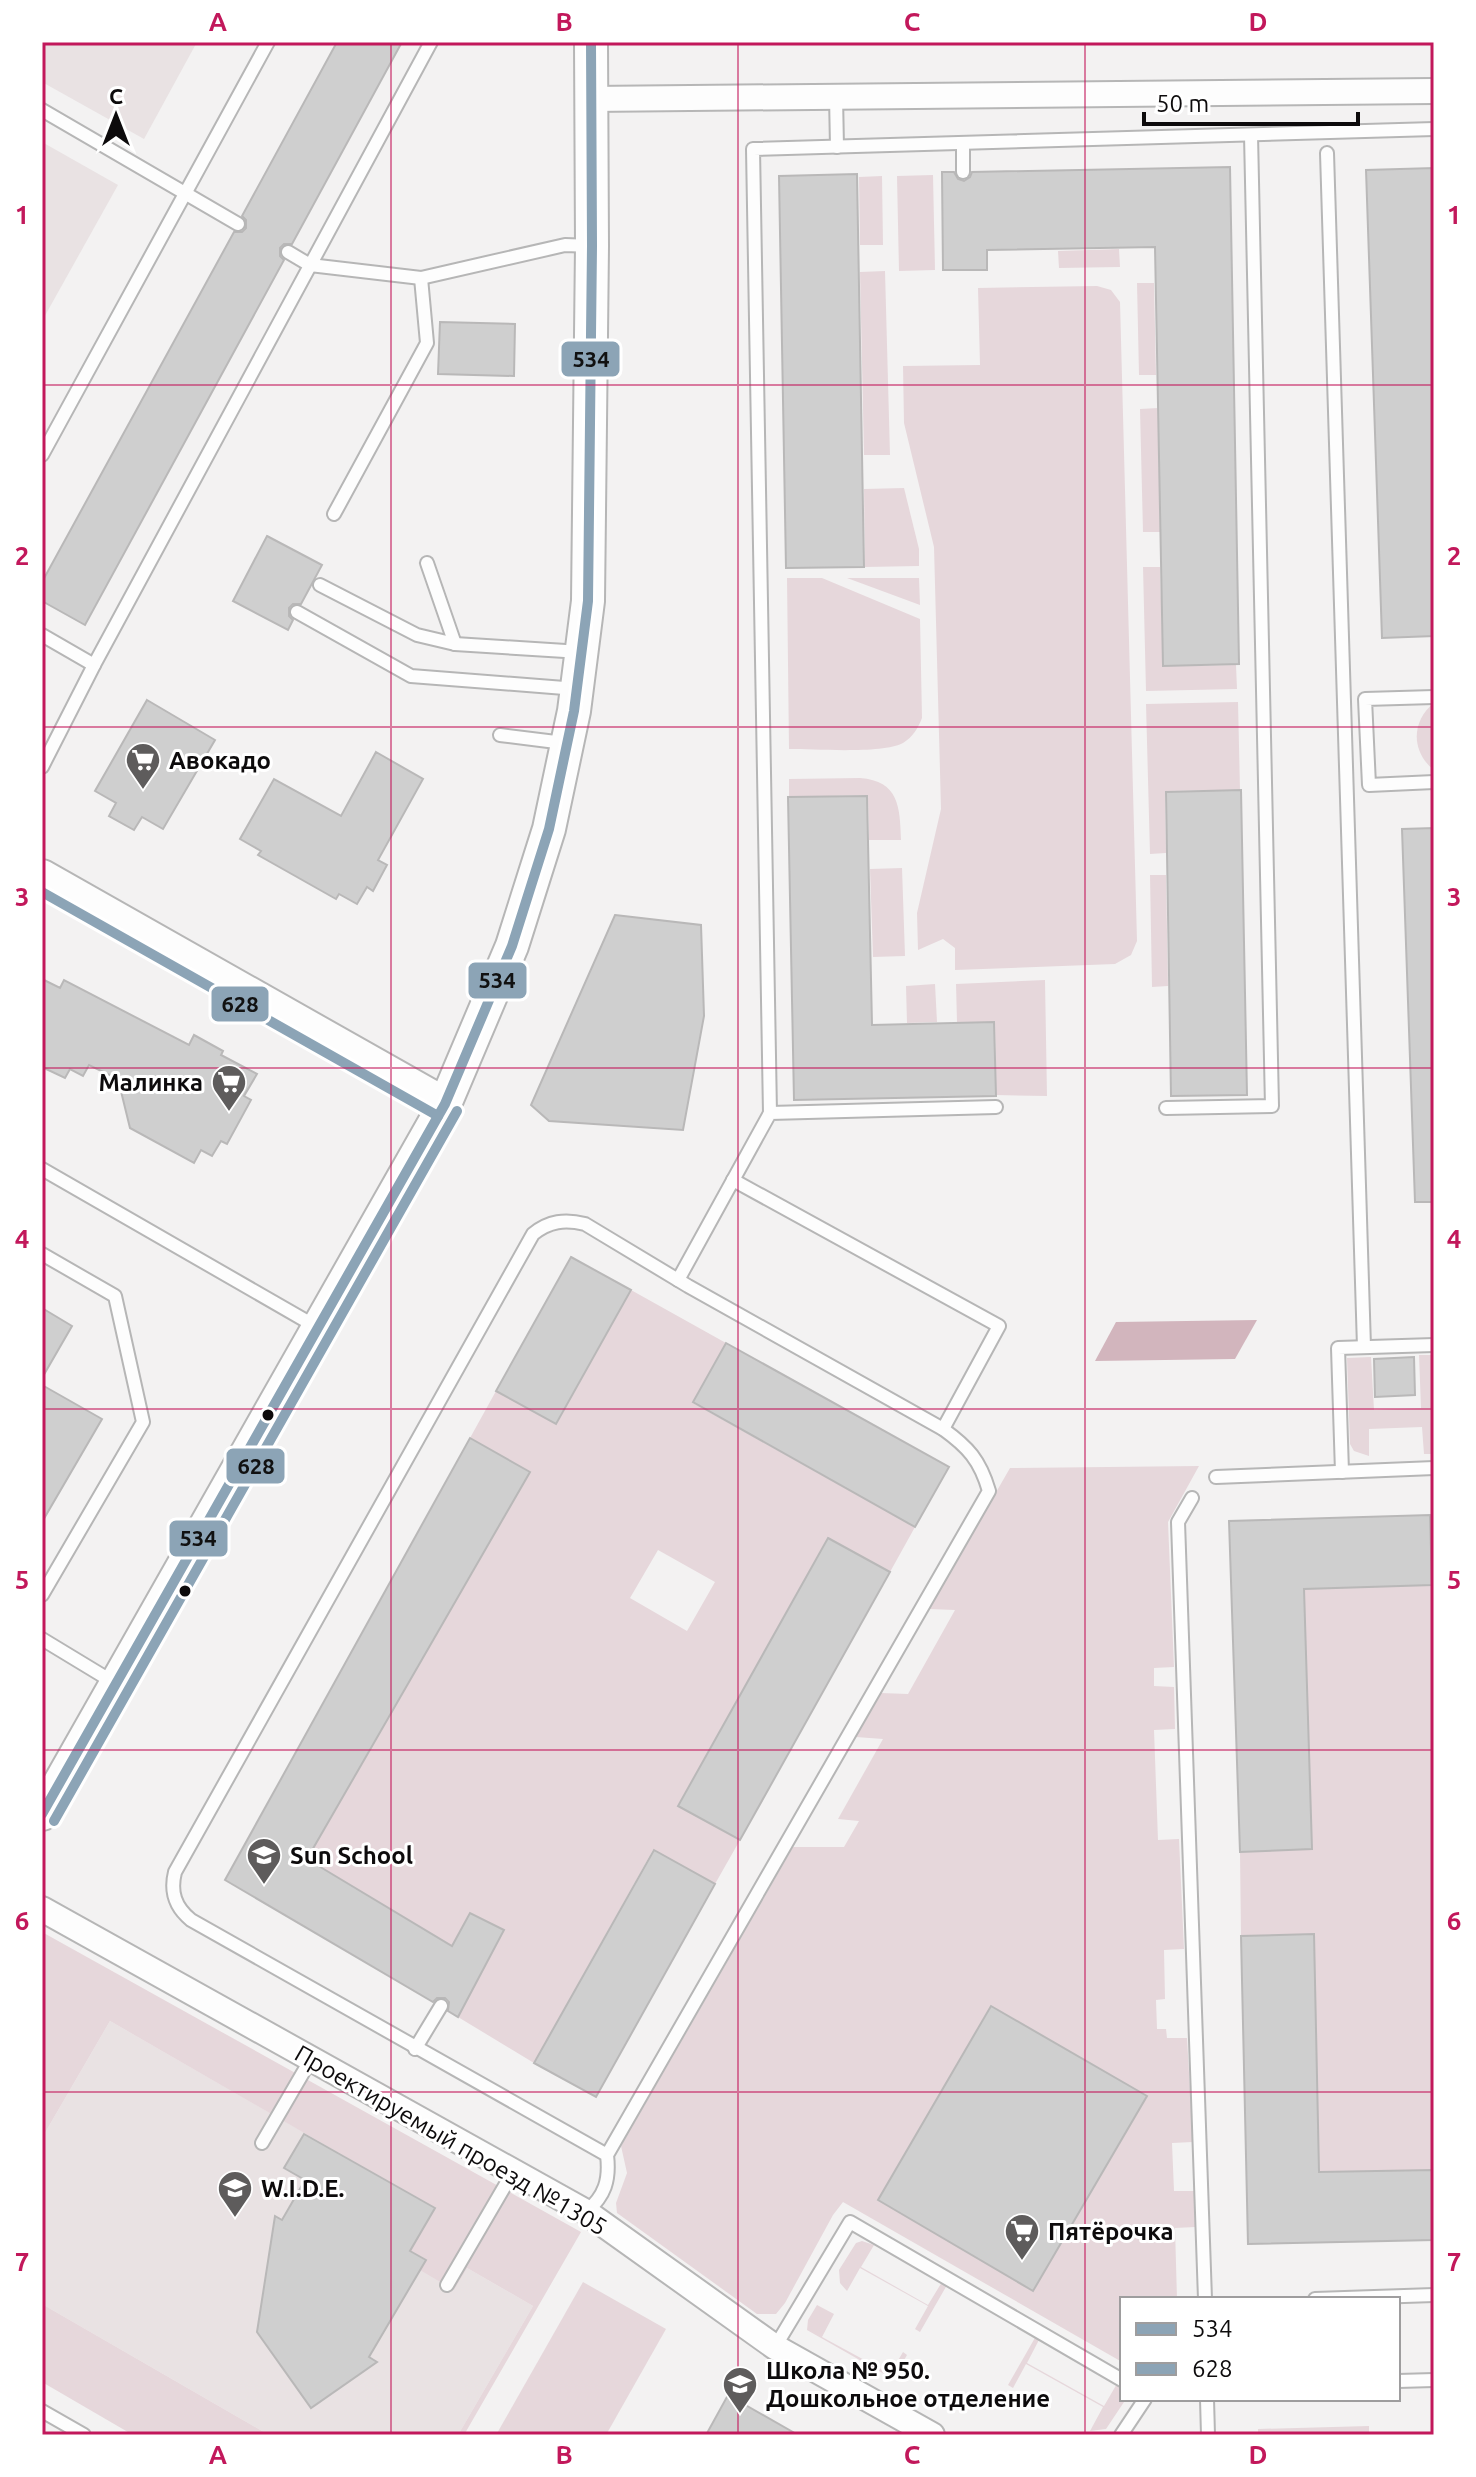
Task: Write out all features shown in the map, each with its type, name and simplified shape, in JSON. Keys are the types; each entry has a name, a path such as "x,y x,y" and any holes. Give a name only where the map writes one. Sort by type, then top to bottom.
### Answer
{"street":[{"path":"42,1814 445,1104 512,946 549,829 577,689 588,601 591,42"},
{"path":"591,99 1434,91"},
{"path":"42,876 445,1104"},
{"name":"Проектируемый проезд №1305","path":"42,1909 586,2212 775,2347 932,2435"}],"lane":[{"path":"42,455 268,42"},
{"path":"42,767 94,665 431,42"},
{"path":"836,96 837,147"},
{"path":"42,110 238,224"},
{"path":"678,1280 770,1113 753,149 1434,129"},
{"path":"1166,1108 1272,1106 1251,135"},
{"path":"963,143 963,172"},
{"path":"1327,153 1364,1347"},
{"path":"288,252 310,265 421,278 565,245 592,246"},
{"path":"334,514 427,343 421,278"},
{"path":"427,563 455,644"},
{"path":"320,585 417,635 455,644 581,652"},
{"path":"297,612 411,676 577,689"},
{"path":"42,635 94,665"},
{"path":"1434,697 1365,699 1369,785 1434,782"},
{"path":"500,735 567,743"},
{"path":"770,1113 996,1107"},
{"path":"42,1169 318,1328"},
{"path":"733,1180 999,1326 943,1429"},
{"path":"586,2212 596,2204 606,2188 609,2174 607,2155 989,1491 982,1466 943,1429 585,1224 570,1220 558,1221 533,1234 175,1872 175,1900 191,1920 607,2155"},
{"path":"42,1254 115,1296 143,1422 42,1595"},
{"path":"1342,1472 1338,1348 1434,1345"},
{"path":"1216,1477 1434,1468"},
{"path":"1192,1498 1178,1522 1205,2297"},
{"path":"42,1639 116,1684"},
{"path":"415,2049 441,2006"},
{"path":"262,2143 311,2059"},
{"path":"447,2285 513,2172"},
{"path":"775,2347 850,2222 1120,2379"},
{"path":"1374,2297 1434,2295"},
{"path":"1400,2381 1434,2380"},
{"path":"1121,2435 1144,2401"},
{"path":"1207,2401 1208,2435"},
{"path":"42,2411 84,2435"}],"shaded area":[{"path":"42,42 197,42 144,139 42,82"},
{"path":"42,142 118,185 42,321"},
{"path":"933,175 935,270 899,271 897,176"},
{"path":"882,176 883,245 860,245 859,177"},
{"path":"1119,249 1120,267 1059,268 1058,251"},
{"path":"885,271 890,455 864,455 860,272"},
{"path":"1137,283 1154,283 1156,375 1139,375"},
{"path":"1097,286 1111,290 1120,302 1137,941 1131,955 1115,964 955,970 955,948 943,939 918,950 917,913 941,809 934,547 904,423 903,366 980,365 978,288"},
{"path":"1158,408 1160,532 1143,532 1140,409"},
{"path":"904,488 919,549 919,566 865,567 864,489"},
{"path":"1143,567 1160,567 1163,666 1236,665 1237,689 1146,691"},
{"path":"787,578 822,578 920,619 922,718 907,741 880,749 789,749"},
{"path":"847,578 919,578 920,605"},
{"path":"1238,702 1240,790 1165,791 1166,853 1150,854 1146,704"},
{"path":"1434,703 1434,770 1421,754 1417,736 1421,719"},
{"path":"860,778 883,784 890,790 898,807 901,840 869,840 868,795 789,797 789,779"},
{"path":"902,868 905,956 873,957 870,869"},
{"path":"1150,875 1166,875 1168,986 1152,987"},
{"path":"1045,980 1047,1096 996,1095 995,1022 957,1022 956,984"},
{"path":"935,984 937,1022 907,1023 906,986"},
{"path":"631,1290 726,1343 693,1403 915,1527 890,1572 828,1538 678,1806 740,1840 715,1884 653,1850 534,2063 458,2017 504,1930 470,1913 452,1946 307,1859 530,1472 470,1438 496,1391 556,1424","holes":["658,1550 715,1582 687,1631 630,1598"]},
{"path":"1257,1320 1235,1359 1095,1361 1116,1322"},
{"path":"1419,1355 1434,1355 1434,1454 1424,1454 1422,1427 1369,1429 1369,1456 1354,1451 1350,1444 1347,1358 1371,1357 1374,1410 1421,1408"},
{"path":"1199,1466 1168,1522 1174,1667 1154,1668 1154,1686 1174,1687 1175,1729 1154,1730 1158,1840 1179,1839 1184,1949 1164,1950 1165,1999 1156,2000 1157,2029 1166,2029 1167,2038 1187,2038 1193,2142 1172,2143 1174,2191 1194,2191 1195,2227 1175,2228 1177,2297 1120,2297 1120,2361 843,2202 776,2314 757,2314 617,2213 616,2203 627,2173 621,2146 793,1847 844,1847 859,1821 838,1819 883,1739 856,1737 881,1693 908,1694 955,1610 929,1609 1010,1468","holes":["991,2006 1147,2097 1033,2290 878,2200"]},
{"path":"1430,1515 1434,1515 1434,2170 1319,2172 1314,1934 1241,1936 1240,1852 1312,1849 1304,1589 1432,1585"},
{"path":"42,1932 581,2232 464,2435 458,2435 533,2306 467,2268 454,2290 420,2270 410,2251 434,2208 110,2021 42,2138"},
{"name":"W.I.D.E.","path":"110,2021 435,2208 467,2268 533,2306 458,2435 269,2435 42,2304 42,2138"},
{"path":"862,2241 874,2245 861,2267 928,2305 942,2282 947,2285 920,2332 915,2329 928,2306 860,2268 847,2291 840,2283 839,2270 856,2243"},
{"path":"583,2282 666,2329 606,2435 496,2435"},
{"path":"42,2304 269,2435 133,2435 42,2382"},
{"path":"817,2305 834,2314 822,2337 890,2374 903,2352 907,2355 893,2379 807,2330 808,2320"},
{"path":"1036,2336 1040,2338 1027,2363 1104,2406 1118,2382 1120,2401 1124,2402 1106,2429 1090,2431 1103,2407 1026,2364 1013,2388 1008,2385"},
{"path":"1369,2426 1369,2435 1258,2435 1258,2429"}],"building":[{"path":"337,42 402,42 292,244 284,244 280,248 280,256 284,260 85,625 42,601 42,582 234,232 242,232 246,228 246,220 242,216"},
{"path":"1230,167 1239,664 1163,666 1155,247 987,250 987,270 943,270 942,172 954,172 958,179 964,181 972,172"},
{"path":"1434,168 1434,636 1382,638 1366,170"},
{"path":"857,174 864,567 786,568 779,176"},
{"path":"440,322 515,324 514,376 438,374"},
{"path":"267,536 322,565 301,604 293,604 289,608 289,616 293,620 288,630 233,601"},
{"path":"147,700 215,740 163,829 142,817 134,830 109,816 116,803 95,791"},
{"path":"376,752 423,779 378,860 387,865 373,891 367,887 357,904 339,894 336,899 258,855 261,851 240,839 274,779 341,816"},
{"path":"1241,790 1247,1095 1171,1096 1166,792"},
{"path":"867,796 872,1025 994,1022 996,1096 794,1100 788,797"},
{"path":"1434,828 1434,1202 1415,1202 1402,829"},
{"path":"615,915 701,925 704,1016 683,1130 549,1121 531,1105"},
{"path":"42,979 60,988 64,980 189,1045 194,1035 223,1051 221,1055 257,1074 244,1096 251,1100 227,1144 221,1141 212,1156 201,1150 194,1163 130,1128 118,1079 89,1065 83,1076 70,1069 65,1078 42,1067"},
{"path":"571,1257 631,1290 556,1424 496,1391"},
{"path":"42,1308 72,1326 42,1378"},
{"path":"726,1343 949,1467 915,1527 693,1402"},
{"path":"1414,1357 1415,1395 1375,1397 1374,1359"},
{"path":"42,1385 102,1419 42,1522"},
{"path":"470,1438 530,1472 307,1859 452,1946 470,1913 504,1930 458,2017 448,2011 449,2002 445,1998 437,1998 433,2002 225,1880"},
{"path":"1430,1515 1432,1585 1304,1589 1312,1849 1240,1852 1229,1521"},
{"path":"828,1538 890,1572 740,1840 678,1806"},
{"path":"654,1850 715,1884 596,2097 534,2063"},
{"path":"1314,1934 1319,2172 1434,2170 1434,2240 1248,2244 1241,1936"},
{"path":"991,2006 1147,2096 1033,2291 878,2200"},
{"path":"304,2134 435,2208 410,2251 426,2260 369,2357 377,2362 311,2408 257,2332 275,2216 282,2220 305,2180 284,2168"},
{"name":"Школа № 950. Дошкольное отделение","path":"728,2395 798,2435 706,2435"}],"transit line":[{"name":"534","path":"42,1814 445,1104 512,946 549,829 574,711 588,601 591,42"},
{"name":"628","path":"42,892 438,1116"},
{"name":"628","path":"54,1821 457,1111"}],"place":[{"name":"Авокадо","path":"143,791"},
{"name":"Малинка","path":"229,1113"},
{"name":"Sun School","path":"264,1886"},
{"name":"W.I.D.E.","path":"235,2219"},
{"name":"Пятёрочка","path":"1022,2262"},
{"name":"Школа № 950. Дошкольное отделение","path":"740,2415"}]}
